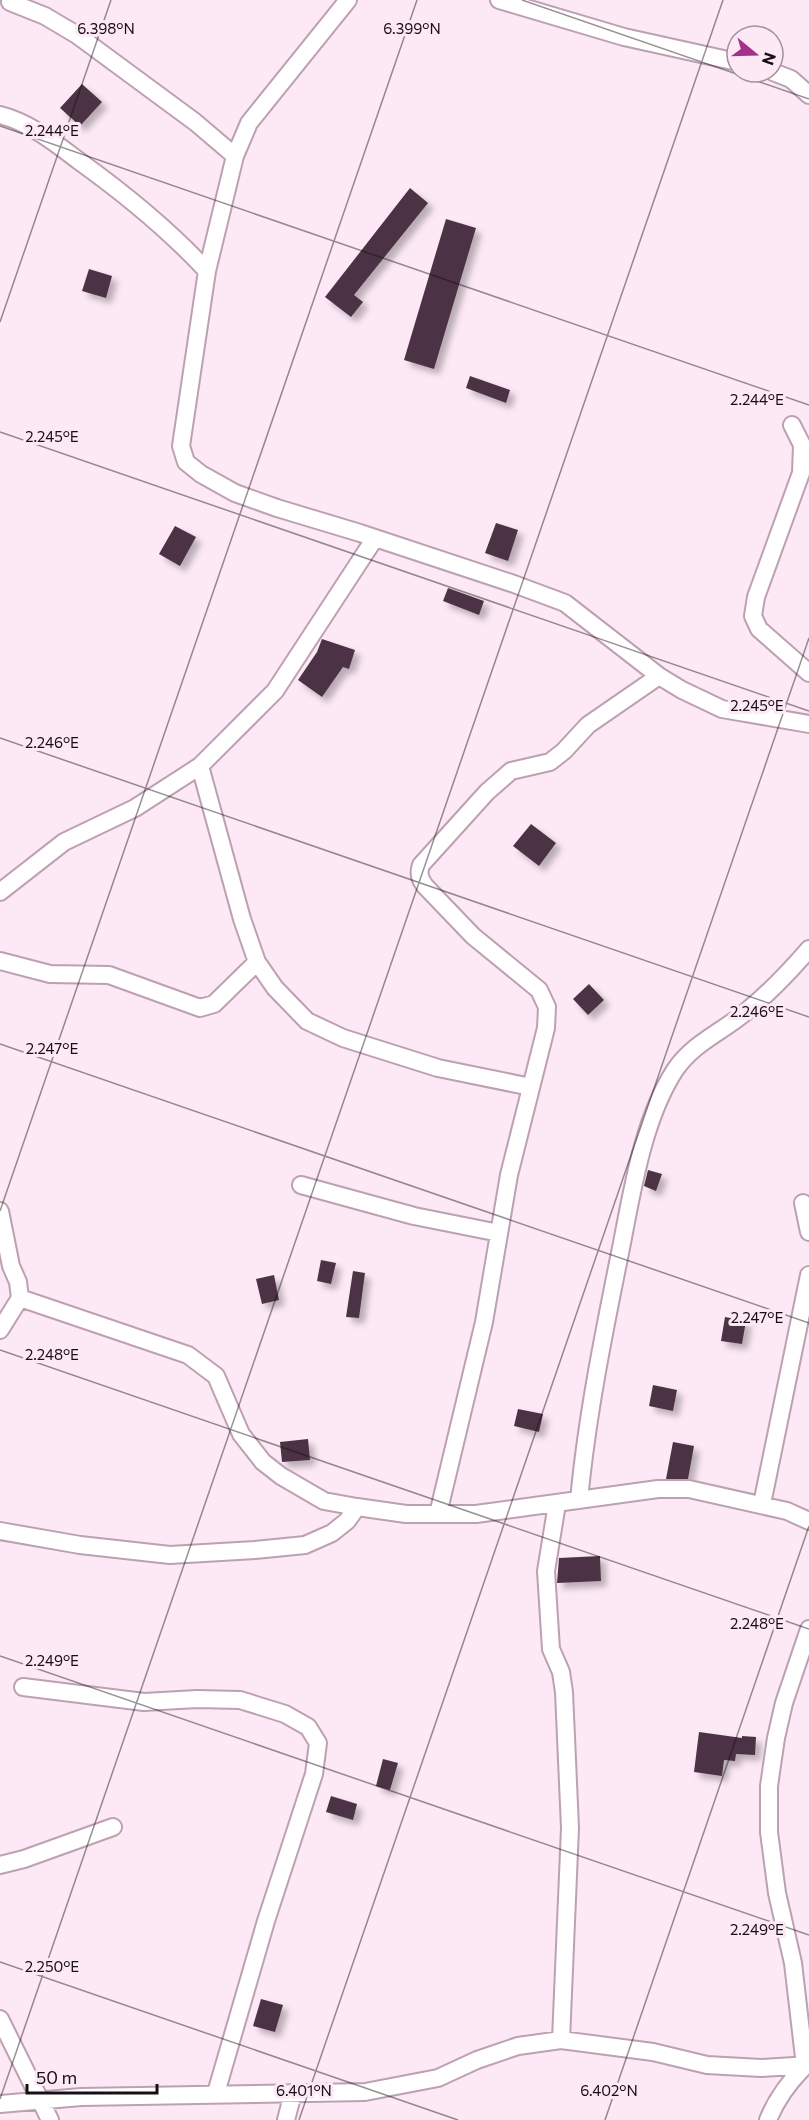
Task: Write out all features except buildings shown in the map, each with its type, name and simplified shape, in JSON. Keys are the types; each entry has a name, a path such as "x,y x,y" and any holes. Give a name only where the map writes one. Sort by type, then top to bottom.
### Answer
{"street":[{"path":"348,0 249,123 235,156 207,271 181,446 186,462 201,474 235,493 565,603 659,676 722,709 809,724"},
{"path":"499,0 624,38 725,59"},
{"path":"10,2 45,16 77,35 195,122 235,156"},
{"path":"785,77 809,95"},
{"path":"0,115 9,117 47,137 117,189 180,242 207,271"},
{"path":"792,425 802,445 801,472 756,597 753,616 759,629 809,673"},
{"path":"0,892 64,842 135,808 200,766 275,691 375,538"},
{"path":"438,1514 484,1322 509,1174 546,1029 547,1007 539,990 473,936 425,886 420,879 421,865 480,799 511,771 550,762 564,751 588,725 659,676"},
{"path":"200,766 242,919 257,962 275,988 307,1021 342,1038 438,1068 531,1087"},
{"path":"579,1500 587,1424 638,1162 659,1102 675,1071 692,1049 747,1011 790,971 809,949"},
{"path":"0,961 50,974 109,975 200,1008 214,1004 257,962"},
{"path":"301,1185 414,1216 499,1233"},
{"path":"803,1203 809,1232"},
{"path":"0,1211 20,1298 0,1329"},
{"path":"762,1504 809,1275"},
{"path":"20,1298 188,1354 216,1376 240,1434 263,1462 280,1476 324,1501 406,1514 476,1514 658,1489 689,1490 762,1504 787,1511 809,1521"},
{"path":"556,1504 546,1571 551,1649 561,1672 564,1692 570,1828 561,2040"},
{"path":"0,1531 80,1545 170,1555 255,1550 305,1545 332,1533 347,1521 357,1507"},
{"path":"807,2066 793,1963 777,1893 769,1832 770,1786 776,1738 784,1703 809,1629"},
{"path":"23,1687 144,1702 196,1699 240,1700 285,1714 308,1727 318,1743 314,1774 266,1921 216,2093"},
{"path":"0,1865 24,1859 113,1827"},
{"path":"0,2019 50,2120"},
{"path":"0,2104 41,2100 216,2093 365,2092 438,2078 477,2060 518,2046 561,2040 653,2052 707,2065 761,2068 807,2066"},
{"path":"768,2120 788,2086 807,2066"},
{"path":"286,2120 292,2093"}]}
